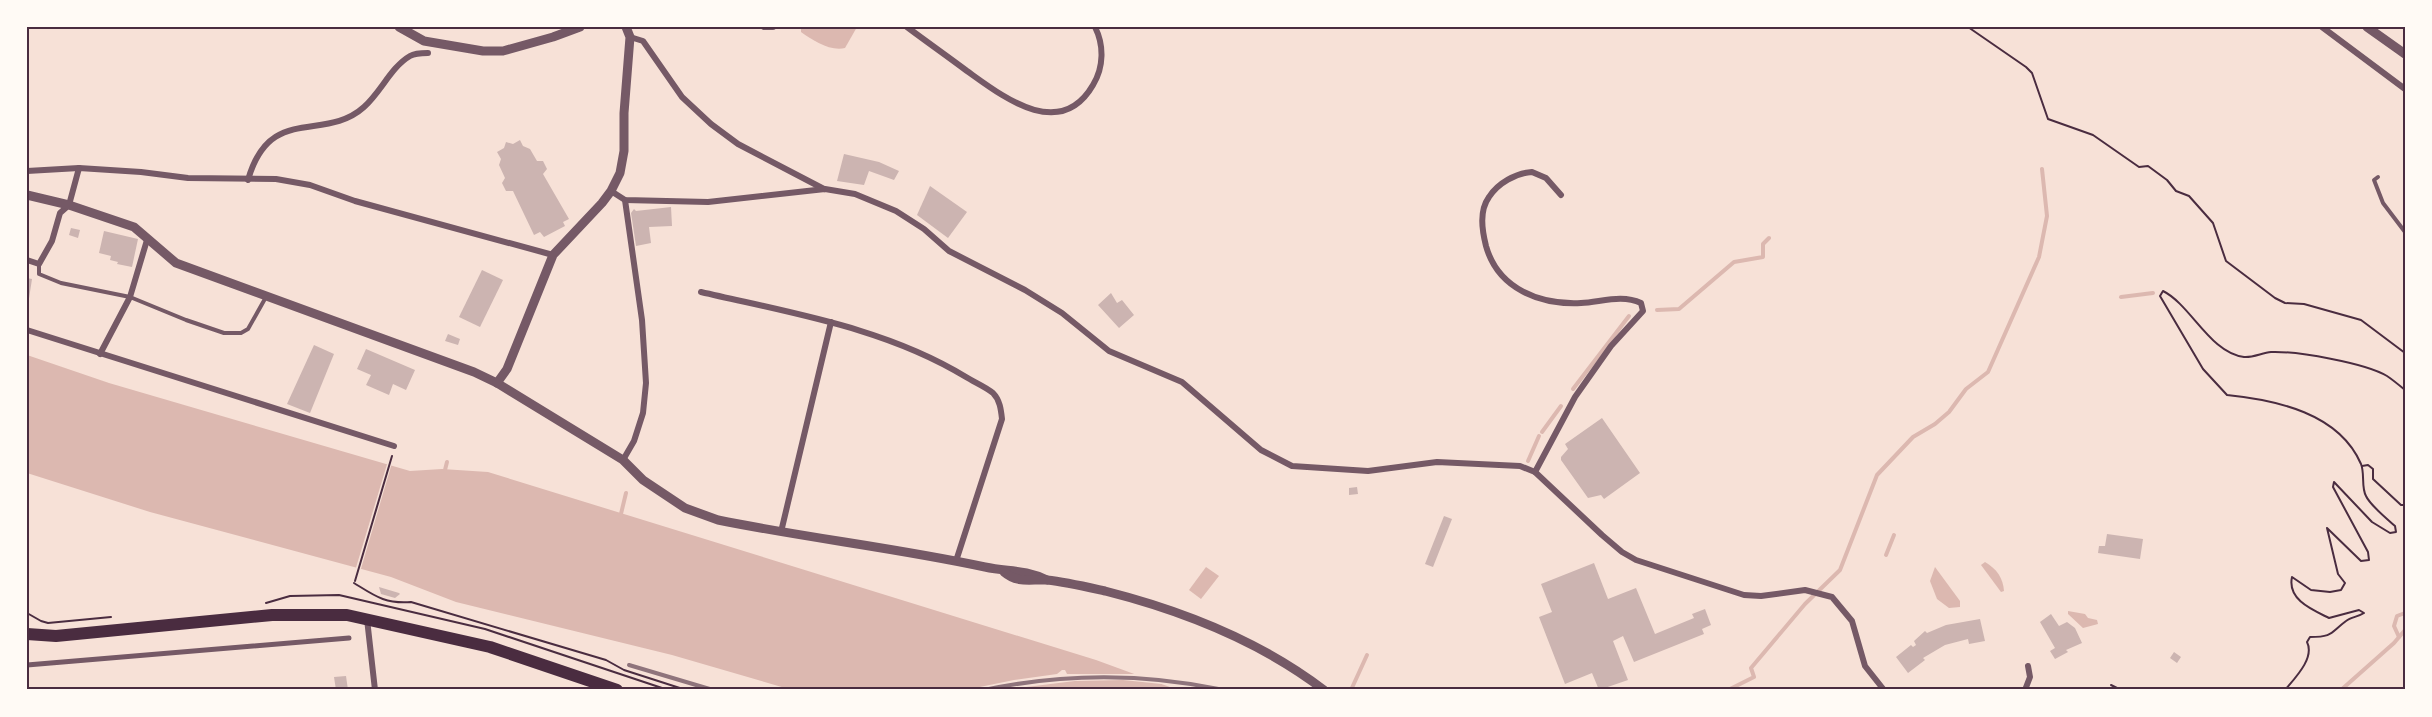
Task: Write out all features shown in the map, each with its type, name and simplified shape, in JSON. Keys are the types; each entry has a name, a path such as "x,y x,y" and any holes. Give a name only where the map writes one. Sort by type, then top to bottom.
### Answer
{"main road":[{"path":"27,634 56,636 296,614 329,614 367,618 490,647 613,689"}],"street":[{"path":"399,27 424,41 483,51 503,51 553,38 580,27"},
{"path":"764,27 773,27"},
{"path":"906,27 996,92 1024,108 1044,112 1059,111 1073,105 1086,95 1095,83 1102,57 1100,40 1095,27"},
{"path":"2322,27 2405,89"},
{"path":"2367,27 2405,54"},
{"path":"628,29 643,42 682,97 711,124 738,144 825,189"},
{"path":"497,383 507,369 553,255 611,191 620,173 624,152 628,29"},
{"path":"248,180 253,162 266,144 285,132 353,115 378,93 396,69 412,54 428,53"},
{"path":"27,171 79,168 188,178 276,179 310,185 355,201 553,255"},
{"path":"27,261 39,264 52,241 60,213 69,205 79,168"},
{"path":"1535,472 1575,397 1611,346 1643,311 1641,303 1628,299 1581,303 1545,300 1514,287 1498,272 1487,248 1482,227 1484,210 1490,195 1509,179 1532,172 1546,178 1561,195"},
{"path":"611,191 626,200 708,202 825,189 855,194 896,211 924,229 949,251 1025,290 1062,313 1109,351 1182,382 1262,450 1292,466 1368,471 1437,462 1520,466 1535,472 1602,536 1636,560 1744,595 1761,597 1809,590 1832,597 1852,621 1865,666 1884,690"},
{"path":"27,195 69,205 134,228 176,263 460,366 497,383 623,460 643,480 685,508 718,520 956,561 1004,572 1025,571 1047,580 1104,591 1191,617 1261,648 1324,690"},
{"path":"623,460 634,441 644,413 646,383 642,320 626,200"},
{"path":"100,354 130,297 147,240"},
{"path":"701,292 831,322 898,343 951,367 994,394 1001,407 1002,419 956,561"},
{"path":"781,532 831,322"},
{"path":"27,330 394,446"},
{"path":"367,618 375,690"},
{"path":"27,665 349,638"},
{"path":"2025,690 2030,677 2028,666"}],"lane":[{"path":"2378,177 2374,180 2379,196 2405,232"},
{"path":"39,264 39,274 61,283 130,297 224,333 241,333 248,329 267,296"}],"path":[{"path":"1968,27 2026,66 2032,73 2048,119 2093,135 2139,167 2148,166 2167,180 2176,191 2189,196 2213,223 2226,261 2275,298 2285,303 2304,304 2361,320 2405,353"},
{"path":"2285,690 2306,661 2310,652 2307,642 2310,637 2322,637 2336,632 2346,621 2364,613 2360,610 2329,618 2302,604 2291,586 2292,577 2311,590 2330,592 2341,590 2344,584 2338,574 2327,528 2332,530 2361,561 2368,560 2368,552 2333,487 2334,482 2372,522 2390,533 2396,532 2395,526 2366,496 2362,466 2350,445 2339,434 2312,415 2263,399 2227,395 2203,369 2160,296 2163,291 2171,295 2208,335 2226,350 2244,357 2270,352 2327,357 2385,375 2405,390"},
{"path":"392,456 354,582 377,598 395,603 411,602 606,660 624,670 686,690"},
{"path":"2362,466 2368,465 2373,469 2373,479 2401,505 2405,505"},
{"path":"2111,685 2121,690"}],"shaded area":[{"path":"801,27 857,27 845,48 840,49 816,42 801,32"},
{"path":"27,355 109,383 410,471 442,469 488,472 1096,660 1178,690 792,690 672,655 456,602 391,577 150,512 27,473"},
{"path":"1985,562 1999,574 2004,591 2001,592 1981,565"},
{"path":"1206,567 1219,576 1201,599 1189,590"},
{"path":"1935,567 1960,601 1960,607 1949,608 1937,599 1930,581"},
{"path":"2068,611 2085,614 2088,618 2097,620 2098,624 2083,628 2068,614"}],"pier":[{"path":"388,461 392,463 360,572 355,571"},
{"path":"1065,670 1067,674 1138,674 1171,685 1123,680 1075,681 1002,690 965,690 1057,674"}],"building":[{"path":"520,140 523,146 530,149 537,161 543,161 547,169 543,174 569,219 563,222 565,226 544,237 540,232 534,235 513,191 506,191 502,183 505,178 499,165 501,159 497,152 504,148 506,142 513,144"},
{"path":"844,154 879,162 899,171 894,180 869,171 864,185 837,181"},
{"path":"930,186 967,212 948,238 917,215"},
{"path":"671,207 672,226 649,227 651,243 636,246 631,213 634,209 636,211"},
{"path":"71,228 80,230 78,238 69,235"},
{"path":"104,231 138,239 132,267 117,264 118,262 110,260 111,256 99,253"},
{"path":"482,270 503,280 480,327 459,317"},
{"path":"27,278 32,279 28,305 27,305"},
{"path":"1111,293 1117,303 1122,300 1134,315 1119,328 1098,305"},
{"path":"448,334 460,339 458,345 445,341"},
{"path":"314,345 334,354 310,413 287,404"},
{"path":"366,349 415,370 406,390 393,384 389,395 366,385 371,375 357,369"},
{"path":"1602,418 1640,473 1604,499 1601,495 1588,498 1561,457 1568,449 1565,444"},
{"path":"1357,487 1358,494 1349,495 1349,488"},
{"path":"1444,516 1452,519 1433,567 1425,564"},
{"path":"2107,534 2143,539 2140,559 2098,553 2099,546 2105,546"},
{"path":"1594,563 1608,599 1636,588 1655,634 1694,618 1692,614 1705,609 1711,625 1702,629 1704,634 1634,662 1623,636 1613,641 1628,680 1599,690 1592,673 1565,684 1539,617 1552,612 1541,584"},
{"path":"379,587 400,594 395,598 381,594"},
{"path":"2051,614 2059,626 2067,622 2075,628 2082,643 2066,650 2068,652 2055,659 2050,651 2055,648 2040,622"},
{"path":"1980,619 1985,641 1969,644 1968,639 1945,645 1923,658 1925,660 1908,673 1896,657 1911,645 1913,647 1916,645 1914,641 1925,631 1927,633 1946,625"},
{"path":"2174,652 2181,657 2177,663 2170,658"},
{"path":"346,676 348,690 336,690 334,677"}],"waterway":[{"path":"1728,690 1754,677 1751,668 1805,604 1840,570 1877,475 1913,437 1935,424 1949,412 1966,389 1988,372 2039,257 2047,216 2042,169"},
{"path":"1657,310 1679,309 1734,262 1763,257 1763,244 1769,238"},
{"path":"2121,297 2153,293"},
{"path":"1573,389 1629,316"},
{"path":"1542,432 1561,406"},
{"path":"1528,461 1539,436"},
{"path":"445,470 447,462"},
{"path":"620,518 626,493"},
{"path":"1886,555 1894,535"},
{"path":"2399,637 2394,626 2397,616 2405,613"},
{"path":"2341,690 2394,643 2405,630"},
{"path":"1351,690 1367,655"}],"railway":[{"path":"629,665 713,690"},
{"path":"984,690 1044,680 1104,677 1164,680 1224,690"}]}
